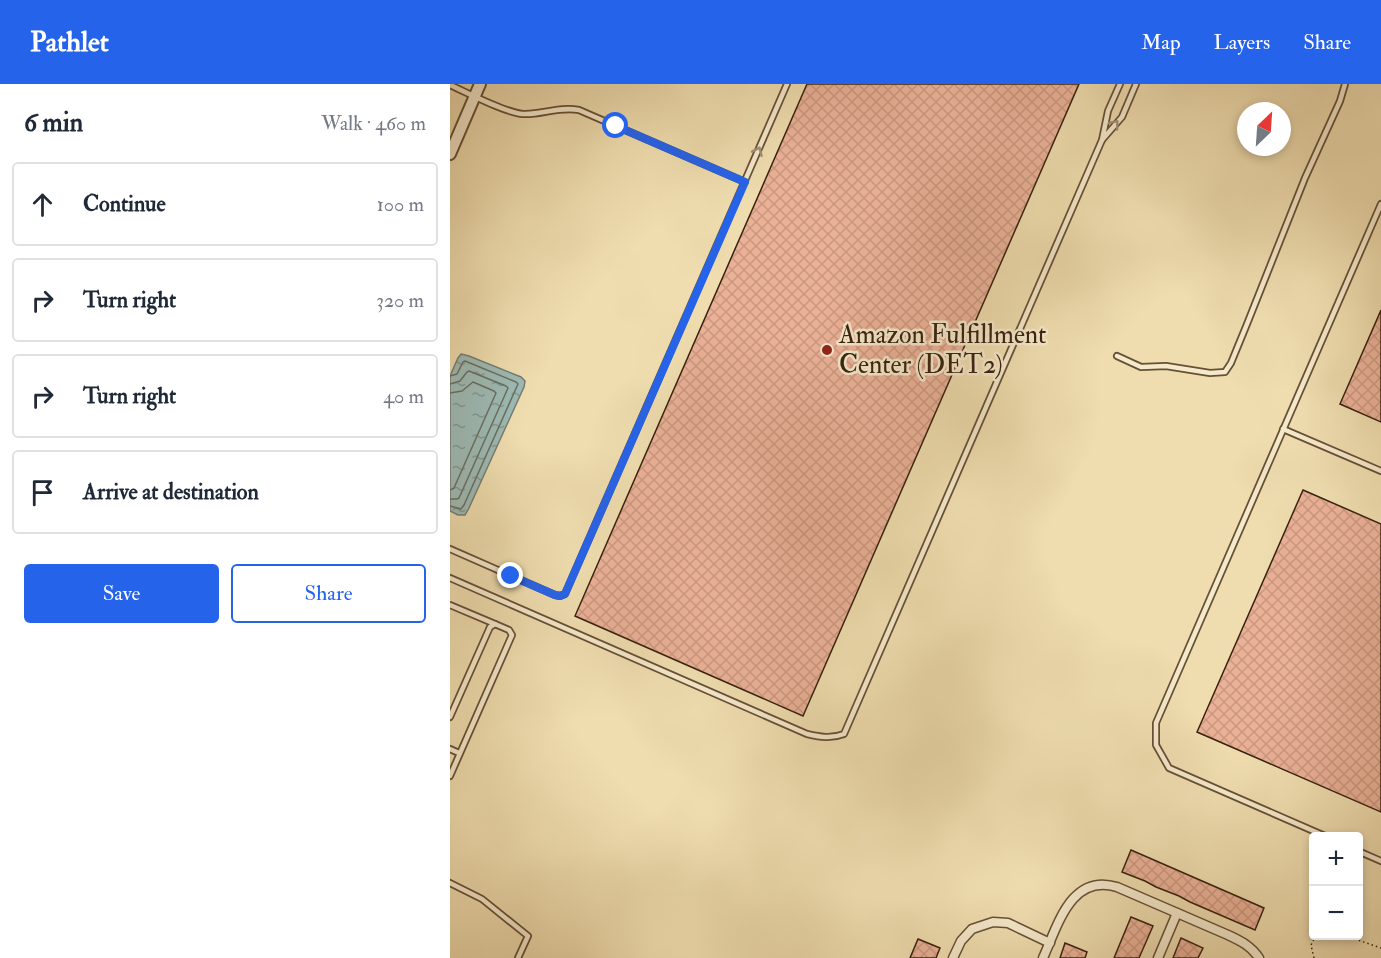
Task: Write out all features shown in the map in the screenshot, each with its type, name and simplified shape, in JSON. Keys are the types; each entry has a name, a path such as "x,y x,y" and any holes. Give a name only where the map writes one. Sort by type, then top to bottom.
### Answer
{"street":[{"path":"450,154 480,84"},
{"path":"1043,958 1068,904 1074,897 1096,884 1118,887 1244,942 1259,958"},
{"path":"1158,958 1177,913"},
{"path":"953,958 961,941 972,928 993,922 1008,923 1050,943"}],"lane":[{"path":"450,549 536,587 560,596 565,594 788,84"},
{"path":"450,578 807,734 836,737 844,734 1102,140 1108,111 1120,84"},
{"path":"1102,140 1122,117 1136,84"},
{"path":"1117,356 1141,367 1166,366 1210,373 1225,372 1231,363 1305,178 1340,101 1345,84"},
{"path":"450,85 520,114 568,108 579,110 745,182"},
{"path":"1314,832 1169,768 1156,745 1155,723 1381,204"},
{"path":"1283,429 1381,471"},
{"path":"450,604 509,630 512,635 450,776"},
{"path":"450,717 490,627 495,624"},
{"path":"450,749 459,753"},
{"path":"1363,853 1381,861"},
{"path":"450,883 482,899 528,936 518,958"}],"path":[{"path":"1314,940 1311,945 1314,958"},
{"path":"1358,940 1381,948"}],"water":[{"path":"461,354 521,377 525,381 465,515 458,515 450,511 450,376"}],"building":[{"name":"Amazon Fulfillment Center (DET2)","path":"807,84 1079,84 803,716 575,616"},
{"path":"1381,310 1381,422 1340,404"},
{"path":"1303,490 1381,524 1381,812 1197,732"},
{"path":"1131,850 1264,908 1255,930 1122,872"},
{"path":"1131,917 1153,926 1139,958 1114,958"},
{"path":"1181,938 1203,948 1198,958 1173,958"},
{"path":"918,939 940,948 936,958 910,958"},
{"path":"1065,943 1087,952 1085,958 1060,958"}],"place":[{"name":"Amazon Fulfillment Center (DET2)","path":"827,350"}],"route":[{"path":"511,576 555,595 565,594 745,182 616,126"}]}
